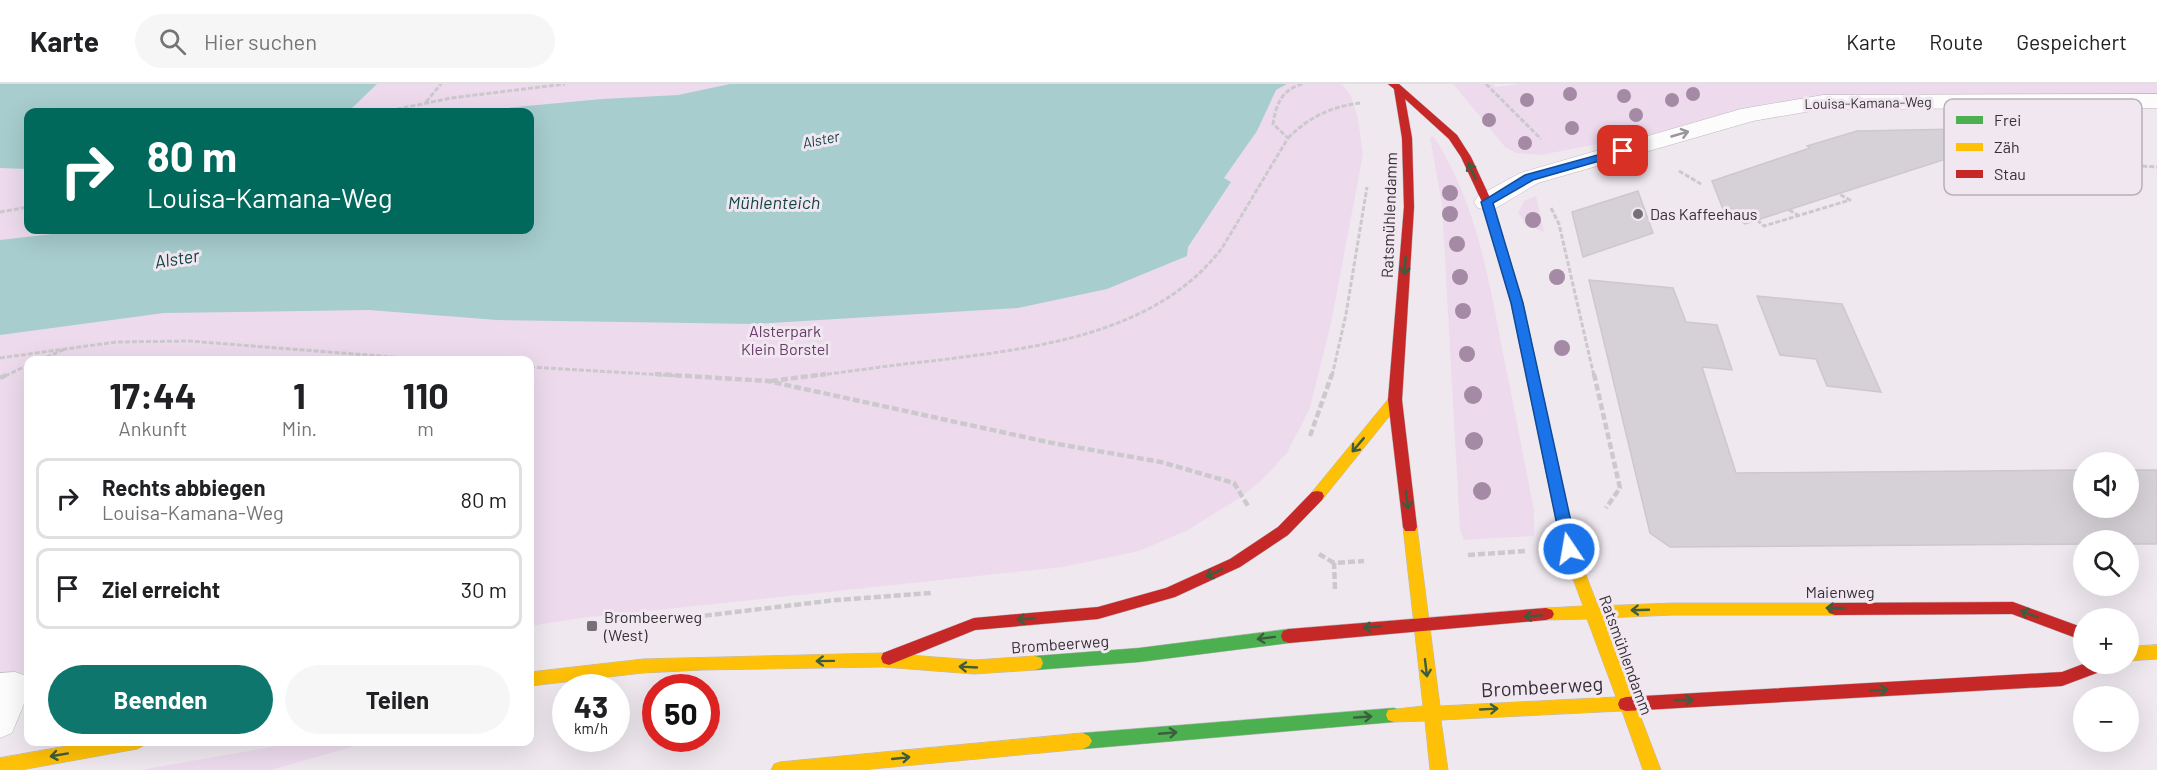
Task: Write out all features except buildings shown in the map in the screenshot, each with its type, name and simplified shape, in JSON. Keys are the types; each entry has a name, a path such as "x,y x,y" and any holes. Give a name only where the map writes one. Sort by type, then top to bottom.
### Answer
{"main road":[{"name":"Ratsmühlendamm","path":"1395,87 1453,137 1466,157 1487,202 1517,303 1569,549 1652,770"},
{"name":"Ratsmühlendamm","path":"1395,87 1407,138 1409,207 1395,400 1439,770"},
{"path":"884,660 974,624 1098,613 1170,593 1235,563 1283,531 1314,500 1395,400"},
{"name":"Maienweg","path":"1592,612 1725,608 2013,608 2073,631"},
{"name":"Brombeerweg","path":"534,679 643,666 702,663 884,660 974,667 1139,654 1324,631 1592,612"},
{"path":"2139,653 2157,652"},
{"path":"1625,702 1766,697 2062,679 2075,674"},
{"name":"Brombeerweg","path":"780,770 1255,725 1431,712 1625,702"},
{"path":"0,766 110,746"}],"street":[{"name":"Louisa-Kamana-Weg","path":"2142,101 2157,101"},
{"name":"Louisa-Kamana-Weg","path":"1487,202 1529,178 1750,114 1800,104 1944,102"}],"lane":[{"path":"0,687 15,686 0,723"}],"path":[{"path":"425,102 441,84"},
{"path":"400,108 425,102 565,84"},
{"path":"1288,138 1273,124 1276,106 1283,93 1296,85 1303,84"},
{"path":"1486,84 1570,166"},
{"path":"1358,95 1365,111"},
{"path":"768,381 1000,352 1085,336 1143,311 1182,289 1210,262 1288,138 1304,122 1322,111 1362,103"},
{"path":"2142,166 2157,167"},
{"path":"1305,446 1320,414 1336,363 1368,181"},
{"path":"1757,220 1764,226 1850,200 1839,194"},
{"path":"1546,199 1559,224 1620,488"},
{"path":"0,213 24,208"},
{"path":"1789,210 1799,215"},
{"path":"0,357 71,346 116,342 189,341 379,356"},
{"path":"49,356 71,346"},
{"path":"0,378 24,367"},
{"path":"534,367 768,381 1052,443 1161,462 1215,476 1234,483 1250,509"},
{"path":"1241,515 1257,503"},
{"path":"1468,555 1530,551"},
{"path":"1335,592 1334,563 1364,561"},
{"path":"673,620 836,600 939,592"}],"green space":[{"name":"Alsterpark Klein Borstel","path":"0,84 1342,84 1351,96 1358,119 1363,154 1331,324 1310,408 1287,453 1260,482 1238,499 1186,531 1139,551 1063,567 582,618 534,625 534,356 24,356 24,705 0,709"},
{"path":"1453,84 1493,84 1495,87 1520,84 2157,84 2157,96 1841,97 1541,155 1516,153 1505,147"},
{"path":"1430,137 1434,137 1461,187 1479,241 1534,511 1534,536 1464,540 1460,530 1442,205"},
{"path":"1536,196 1544,232 1526,225 1518,213 1524,201"},
{"path":"277,746 355,746 271,770 140,770"}],"water":[{"path":"0,84 377,84 352,108 24,108 24,169 0,168"},
{"name":"Mühlenteich","path":"730,84 1287,84 1276,90 1257,131 1224,178 1231,182 1188,247 1187,256 1107,289 1018,308 755,324 497,320 369,310 164,313 0,335 0,240 52,234 534,234 534,108 506,108 678,95"}],"traffic: fast":[{"path":"1035,663 1139,655 1289,636"},
{"path":"1083,741 1394,715"}],"traffic: slow":[{"path":"1317,496 1395,400"},
{"path":"1554,477 1569,549 1652,770"},
{"path":"1410,527 1439,770"},
{"path":"1546,614 1673,609 1835,609"},
{"path":"2139,653 2157,652"},
{"path":"534,679 643,666 702,663 883,660 974,667 1035,663"},
{"path":"1394,715 1626,704"},
{"path":"780,770 1083,741"},
{"path":"0,766 110,746"}],"traffic: jam":[{"path":"1393,84 1453,137 1466,157 1487,202 1517,303 1554,477"},
{"path":"1398,90 1407,138 1409,207 1395,400 1410,527"},
{"path":"889,658 974,624 1098,613 1170,593 1235,563 1283,531 1317,496"},
{"path":"1835,609 2013,608 2073,631"},
{"path":"1289,636 1546,614"},
{"path":"1626,704 2062,679 2075,674"}],"place":[{"name":"Das Kaffeehaus","path":"1638,214"},
{"name":"Brombeerweg (West)","path":"592,626"}],"route":[{"path":"1569,549 1517,303 1487,202 1529,178 1623,151"}],"water label":[{"name":"Alster","path":"821,140"},
{"name":"Alster","path":"177,259"}]}
